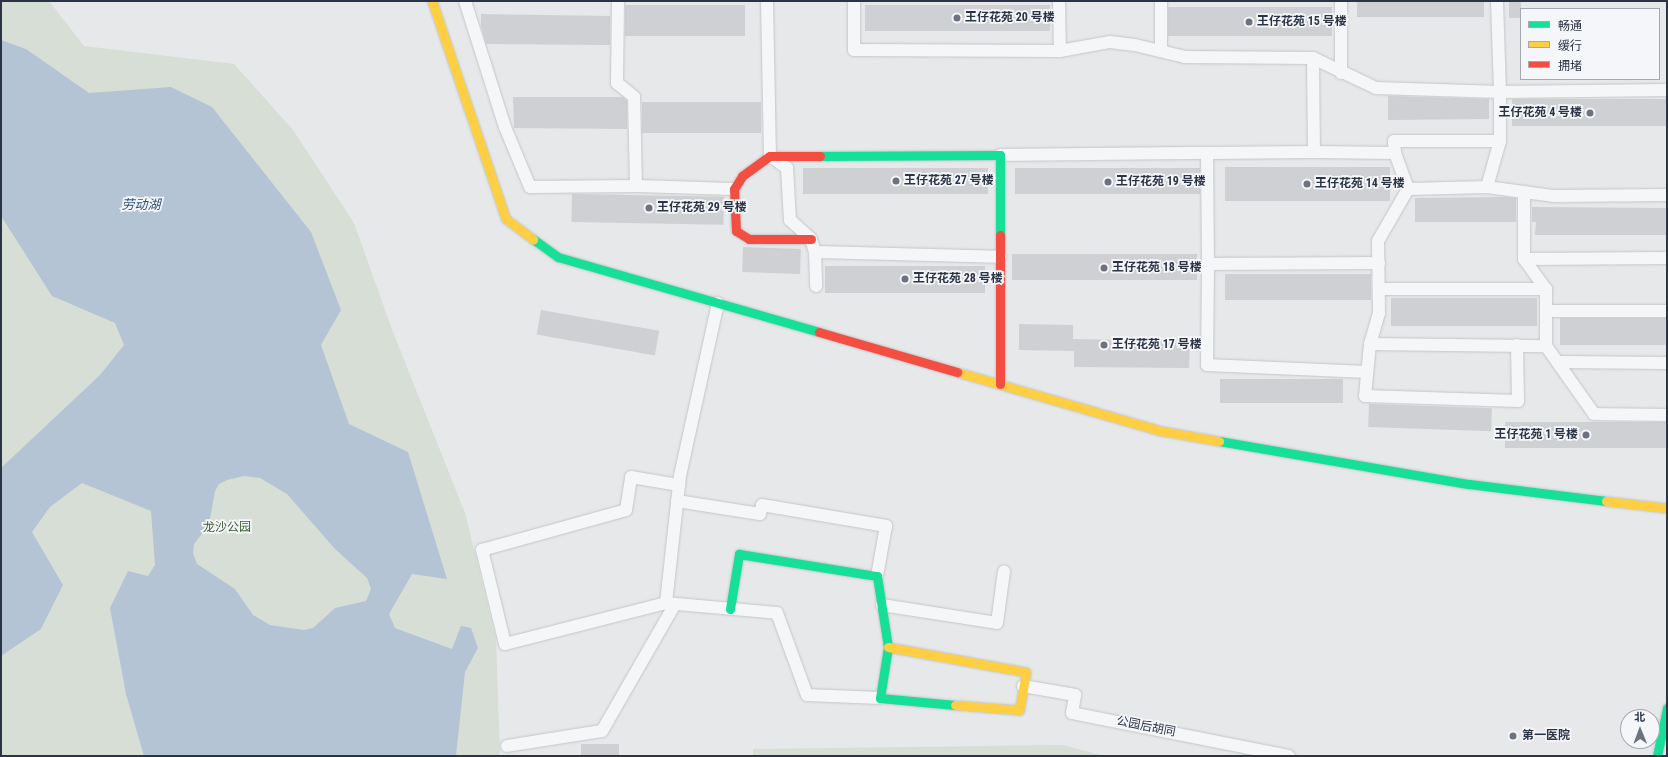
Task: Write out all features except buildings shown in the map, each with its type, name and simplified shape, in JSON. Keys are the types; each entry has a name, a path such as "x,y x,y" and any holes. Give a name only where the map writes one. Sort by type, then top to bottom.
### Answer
{"street":[{"path":"432,1 506,219 558,257 1162,431 1469,484 1667,508"},
{"path":"465,1 505,127 530,187 636,186 734,189"},
{"path":"618,1 617,83 634,97 636,186"},
{"path":"766,1 770,156"},
{"path":"854,1 854,50 1060,51 1110,42 1186,57 1313,58 1341,73 1376,88 1500,92 1667,90"},
{"path":"1060,1 1060,51"},
{"path":"1161,1 1161,51"},
{"path":"1341,1 1341,73"},
{"path":"1487,187 1500,141 1497,1"},
{"path":"1313,58 1314,152"},
{"path":"1408,189 1394,153 1394,141 1500,141"},
{"path":"811,239 749,239 736,231 734,189 742,176 770,156 1314,152 1394,153"},
{"path":"1207,153 1207,365 1368,372"},
{"path":"1000,155 1000,384"},
{"path":"770,156 787,168 790,220 811,239 815,252 816,286"},
{"path":"1408,189 1487,187 1554,196 1667,195"},
{"path":"1408,189 1378,241 1379,313 1370,344 1365,396 1518,401 1518,345"},
{"path":"1524,192 1524,259 1546,288 1546,346 1559,362 1594,414 1667,415"},
{"path":"815,252 1000,257"},
{"path":"1524,259 1667,258"},
{"path":"1208,264 1379,263"},
{"path":"1379,289 1546,288"},
{"path":"507,746 602,731 671,603 679,485 718,303"},
{"path":"1546,311 1667,311"},
{"path":"1370,344 1546,346"},
{"path":"1559,362 1667,363"},
{"path":"679,485 631,477 626,510 482,550 505,644 671,603 777,613 807,696 880,698 1019,710 1026,672 888,647"},
{"path":"677,501 760,514 762,505 886,526 877,576 888,647 880,698"},
{"path":"730,609 739,554 877,576"},
{"path":"882,605 997,623 1004,572"},
{"name":"公园后胡同","path":"1023,686 1075,695 1072,713 1289,756"},
{"path":"1657,756 1667,708"}],"green space":[{"name":"劳动湖","path":"1,1 49,1 84,46 234,64 293,130 354,223 393,332 465,513 496,640 500,756 1,756"},
{"path":"1063,745 1104,756 753,756 753,749"}],"water":[{"name":"劳动湖","path":"1,40 26,49 89,93 171,87 212,107 311,232 341,310 321,345 349,424 408,452 447,579 412,574 389,614 395,628 452,649 461,626 471,628 478,648 465,672 456,756 144,756 126,694 110,608 128,571 148,576 155,565 151,511 82,483 50,507 32,532 63,585 41,629 1,656 1,468 100,375 124,345 115,323 52,296 1,216","holes":["244,476 260,478 287,494 335,549 367,578 371,589 366,601 335,608 313,628 304,630 270,625 253,615 235,589 197,564 193,553 194,544 209,525 215,491 219,484 227,480"]}],"traffic: fast":[{"path":"820,156 1000,155 1000,235"},
{"path":"533,239 558,257 819,332"},
{"path":"1219,441 1469,484 1606,501"},
{"path":"730,609 739,554 877,576 888,647 880,698 955,705"},
{"path":"1657,756 1667,708"}],"traffic: slow":[{"path":"432,1 506,219 533,239"},
{"path":"957,372 1162,431 1219,441"},
{"path":"1606,501 1667,508"},
{"path":"888,647 1026,672 1019,710 955,705"}],"traffic: jam":[{"path":"811,239 749,239 736,231 734,189 742,176 770,156 820,156"},
{"path":"1000,235 1000,384"},
{"path":"819,332 957,372"}],"place":[{"name":"王仔花苑 20 号楼","path":"957,18"},
{"name":"王仔花苑 15 号楼","path":"1249,22"},
{"name":"王仔花苑 4 号楼","path":"1590,113"},
{"name":"王仔花苑 27 号楼","path":"896,181"},
{"name":"王仔花苑 19 号楼","path":"1108,182"},
{"name":"王仔花苑 14 号楼","path":"1307,184"},
{"name":"王仔花苑 29 号楼","path":"649,208"},
{"name":"王仔花苑 18 号楼","path":"1104,268"},
{"name":"王仔花苑 28 号楼","path":"905,279"},
{"name":"王仔花苑 17 号楼","path":"1104,345"},
{"name":"王仔花苑 1 号楼","path":"1586,435"},
{"name":"第一医院","path":"1513,736"}],"park label":[{"name":"龙沙公园","path":"227,528"}]}
